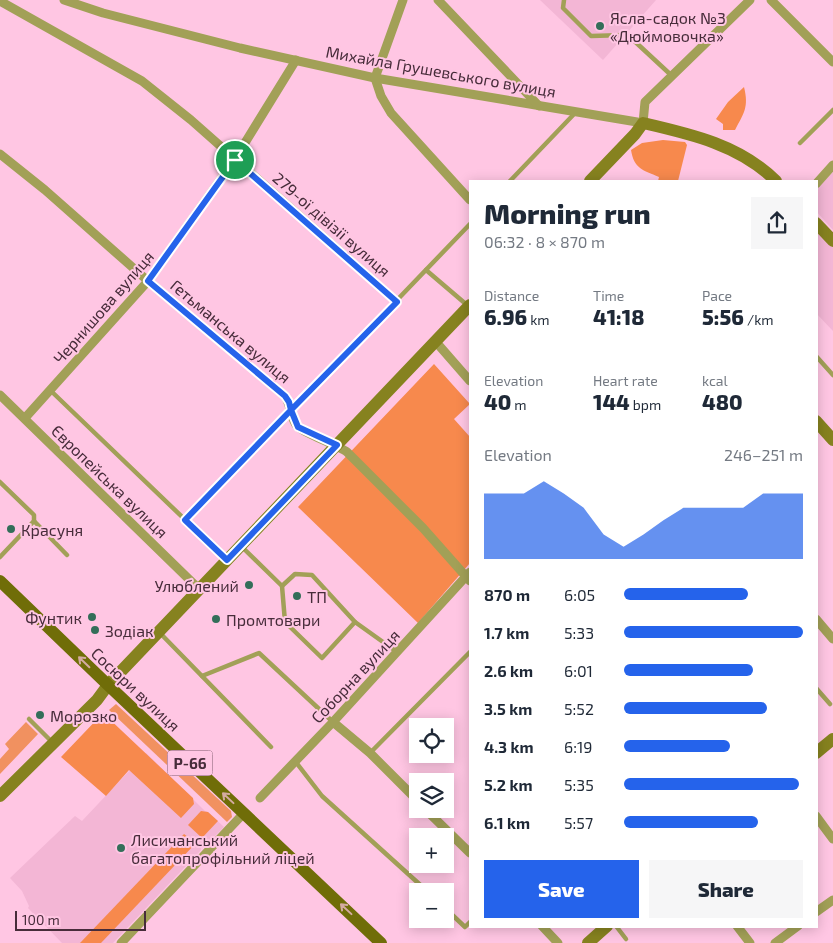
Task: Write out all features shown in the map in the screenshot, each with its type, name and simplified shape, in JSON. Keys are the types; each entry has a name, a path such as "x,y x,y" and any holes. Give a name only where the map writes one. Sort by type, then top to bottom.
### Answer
{"main road":[{"name":"Сосюри вулиця","path":"0,581 381,943"}],"street":[{"name":"Михайла Грушевського вулиця","path":"64,0 103,13 240,48 375,78 643,124 714,143 740,154 762,168 775,180"},
{"path":"403,0 375,78 381,96 391,113 469,199"},
{"path":"438,0 539,106"},
{"path":"596,179 643,124 645,102 750,0"},
{"path":"772,0 833,61"},
{"name":"279-ої дівізії вулиця","path":"0,1 142,81 191,120 397,302"},
{"name":"Чернишова вулиця","path":"25,418 148,281 235,160 296,60"},
{"name":"Гетьманська вулиця","path":"0,154 45,190 148,281 285,396 298,427 337,445 347,452 469,576"},
{"path":"818,182 833,165"},
{"path":"818,225 833,242"},
{"path":"0,796 97,700 108,685 469,306"},
{"path":"436,342 469,380"},
{"name":"Європейська вулиця","path":"0,395 199,589"},
{"path":"818,423 833,440"},
{"name":"Соборна вулиця","path":"260,798 469,576"},
{"path":"818,621 833,639"},
{"path":"333,722 370,753 409,792"},
{"path":"818,751 833,739"},
{"path":"121,943 244,813"},
{"path":"434,818 469,852"},
{"path":"818,819 833,839"},
{"path":"818,911 833,900"},
{"path":"544,928 558,943"},
{"path":"588,943 605,928"},
{"path":"739,928 750,943"},
{"path":"775,943 795,928"}],"lane":[{"path":"564,0 563,8 590,36 625,35 630,37 672,76"},
{"path":"800,143 833,110"},
{"path":"511,180 576,112"},
{"path":"185,520 397,302 469,225"},
{"path":"426,270 469,306"},
{"path":"818,358 833,375"},
{"path":"50,390 227,560"},
{"path":"0,482 34,515 34,521 0,557"},
{"path":"34,521 67,555"},
{"path":"241,546 282,586 285,622 322,658 354,622"},
{"path":"282,586 296,574 312,575 354,622 398,652"},
{"path":"160,632 271,747"},
{"path":"202,676 259,653 333,722"},
{"path":"370,753 469,653"},
{"path":"818,690 830,704"},
{"path":"29,720 53,743"},
{"path":"295,761 322,796 417,883"},
{"path":"454,917 465,927 469,923"},
{"path":"618,928 626,939"}],"shaded area":[{"name":"Ясла-садок №3 «Дюймовочка»","path":"540,0 656,0 603,60"},
{"path":"744,87 746,105 741,119 735,130 723,130 723,124 716,119 728,102"},
{"path":"663,140 685,142 687,145 678,180 658,180 659,177 637,165 631,150 642,143"},
{"path":"833,172 833,230 818,213 818,188"},
{"path":"818,231 833,247 833,331 818,315"},
{"path":"434,364 469,403 454,419 469,436 469,564 418,623 298,507"},
{"path":"116,704 231,811 232,817 227,822 109,710"},
{"path":"103,713 193,798 194,804 181,818 129,770 106,796 61,757"},
{"path":"26,722 38,734 0,774 0,759 9,749 5,744"},
{"name":"Лисичанський багатопрофільний ліцей","path":"146,753 224,827 212,839 205,841 201,845 201,850 113,943 62,943 28,908 29,906 22,891 10,878 75,816 82,821"},
{"path":"201,811 208,812 218,821 202,838 188,825"},
{"path":"184,834 196,843 101,943 80,943"}],"place":[{"name":"Ясла-садок №3 «Дюймовочка»","path":"600,26"},
{"name":"Красуня","path":"11,529"},
{"name":"Улюблений","path":"249,585"},
{"name":"ТП","path":"297,596"},
{"name":"Фунтик","path":"92,617"},
{"name":"Промтовари","path":"216,619"},
{"name":"Зодіак","path":"95,630"},
{"name":"Морозко","path":"40,715"},
{"name":"Лисичанський багатопрофільний ліцей","path":"121,848"}],"route":[{"path":"235,160 148,281 285,396 289,402 291,410 185,520 227,560 337,445 298,427 291,410 397,302 235,160"}]}
